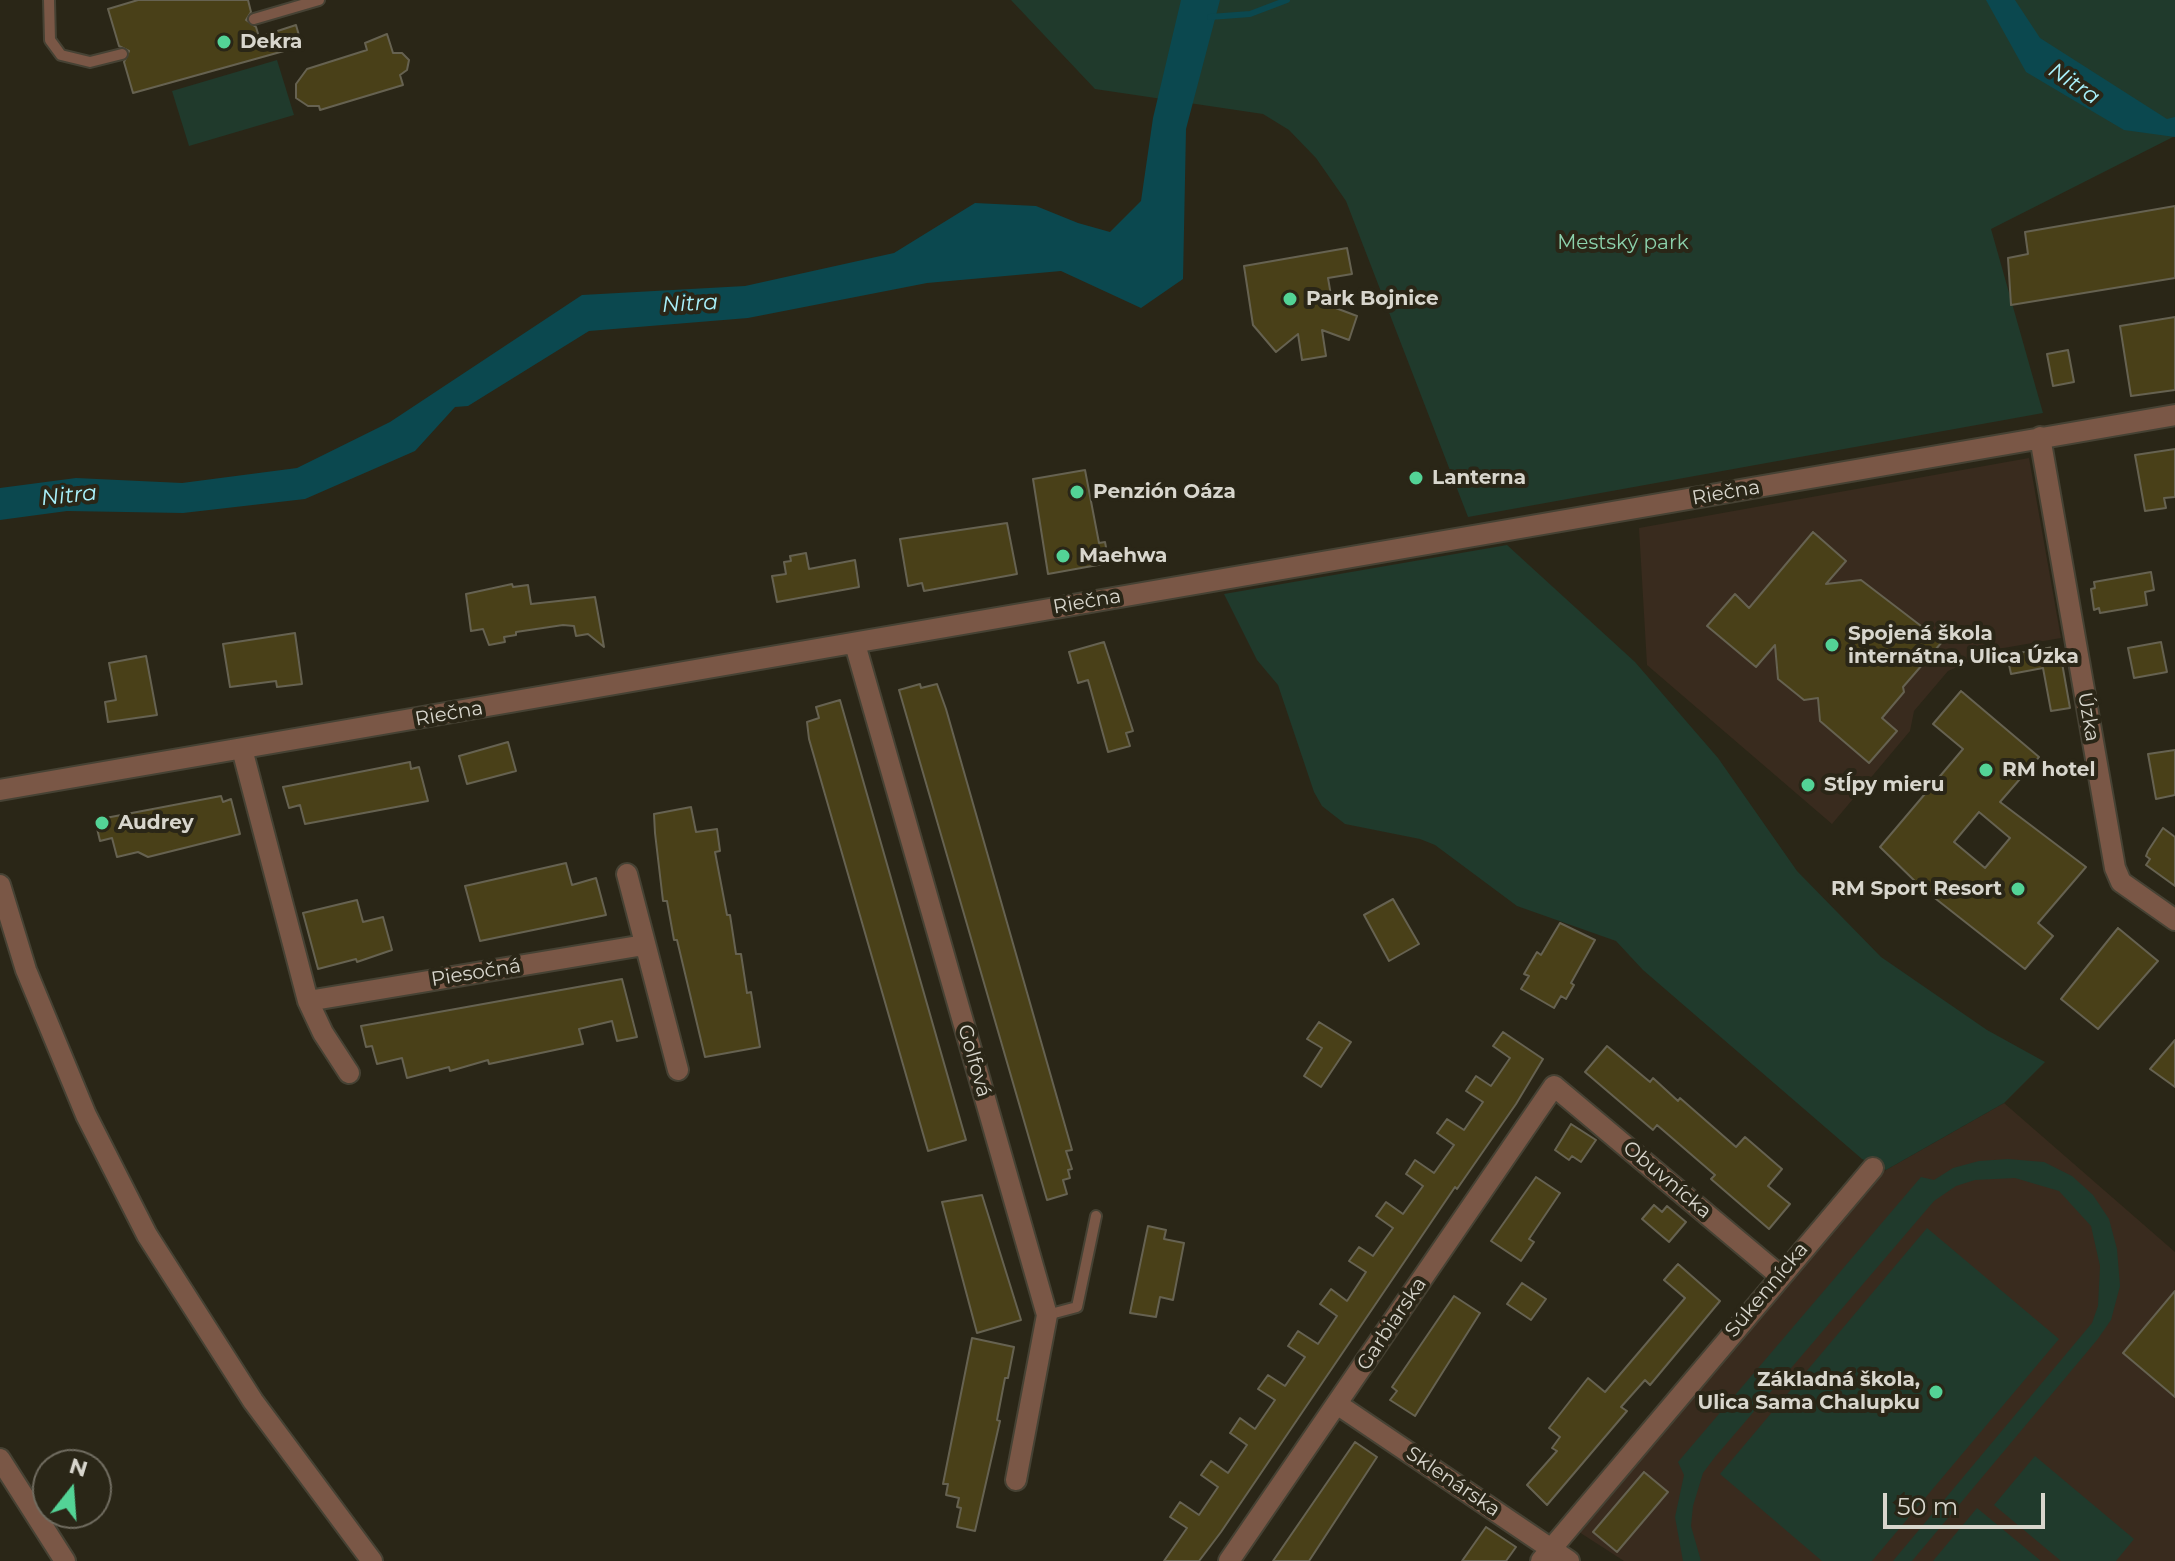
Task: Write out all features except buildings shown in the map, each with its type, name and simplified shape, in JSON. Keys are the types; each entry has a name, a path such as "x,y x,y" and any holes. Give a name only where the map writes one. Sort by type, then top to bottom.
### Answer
{"street":[{"name":"Riečna","path":"0,790 2175,415"},
{"name":"Úzka","path":"2040,437 2115,868 2121,882 2175,920"},
{"name":"Golfová","path":"855,644 1047,1315 1016,1480"},
{"path":"242,749 308,1001 323,1033 349,1073"},
{"path":"627,874 678,1070"},
{"path":"0,885 26,970 86,1115 147,1235 253,1401 372,1561"},
{"name":"Piesočná","path":"308,1001 644,945"},
{"name":"Obuvnícka","path":"1554,1086 1779,1275"},
{"name":"Garbiarska","path":"1229,1561 1554,1086"},
{"name":"Súkennícka","path":"1546,1554 1779,1275 1873,1168"},
{"name":"Sklenárska","path":"1337,1404 1546,1554 1569,1561"},
{"path":"0,1459 65,1561"}],"lane":[{"path":"49,0 50,40 61,55 90,62 122,54"},
{"path":"254,19 319,0"},
{"path":"1047,1315 1077,1307 1096,1216"}],"shaded area":[{"name":"Spojená škola internátna, Ulica Úzka","path":"2029,458 2061,638 1975,653 1968,662 1948,671 1914,711 1910,731 1832,824 1647,665 1639,528"},
{"name":"Základná škola, Ulica Sama Chalupku","path":"2004,1103 2175,1252 2175,1561 1624,1561 1579,1532 1886,1170"}],"green space":[{"name":"Mestský park","path":"1011,0 2175,0 2175,136 1991,229 2043,413 1468,517 1346,201 1316,158 1289,130 1263,114 1095,89"},
{"path":"277,60 294,115 189,146 172,91"},
{"path":"1507,545 1635,662 1718,758 1797,871 1881,957 1987,1030 2045,1062 2004,1103 1886,1170 1862,1159 1643,970 1616,941 1517,906 1435,845 1420,839 1345,824 1322,806 1314,792 1278,685 1257,660 1224,594"},
{"path":"2008,1159 2044,1162 2072,1176 2093,1195 2109,1219 2117,1249 2120,1286 2111,1320 2097,1340 1912,1561 1893,1561 2092,1323 2098,1306 2100,1266 2091,1226 2059,1191 2015,1178 1975,1180 1956,1186 1934,1201 1703,1473 1693,1506 1691,1526 1701,1561 1683,1561 1675,1517 1684,1475 1678,1462 1921,1177 1934,1180 1953,1168 1979,1161"},
{"path":"1927,1228 2059,1339 1872,1561 1822,1561 1720,1474"},
{"path":"2035,1456 2134,1539 2116,1561 2061,1561 1994,1505"},
{"path":"1977,1508 2041,1561 1933,1561"}],"water":[{"name":"Nitra","path":"1181,0 1220,0 1186,129 1183,279 1141,308 1061,271 927,283 748,318 589,331 468,406 455,407 415,451 305,499 183,513 67,511 0,520 0,488 76,478 182,483 297,468 390,422 582,295 745,286 894,253 975,203 1036,206 1110,232 1141,201 1153,118"},
{"name":"Nitra","path":"1986,0 2015,0 2040,38 2167,119 2175,117 2175,137 2124,130 2026,72"}],"waterway":[{"path":"1210,17 1250,14 1287,0"}],"place":[{"name":"Dekra","path":"224,42"},
{"name":"Park Bojnice","path":"1290,299"},
{"name":"Lanterna","path":"1416,478"},
{"name":"Penzión Oáza","path":"1077,492"},
{"name":"Maehwa","path":"1063,556"},
{"name":"Spojená škola internátna, Ulica Úzka","path":"1832,645"},
{"name":"RM hotel","path":"1986,770"},
{"name":"Stĺpy mieru","path":"1808,785"},
{"name":"Audrey","path":"102,823"},
{"name":"RM Sport Resort","path":"2018,889"},
{"name":"Základná škola, Ulica Sama Chalupku","path":"1936,1392"}]}
